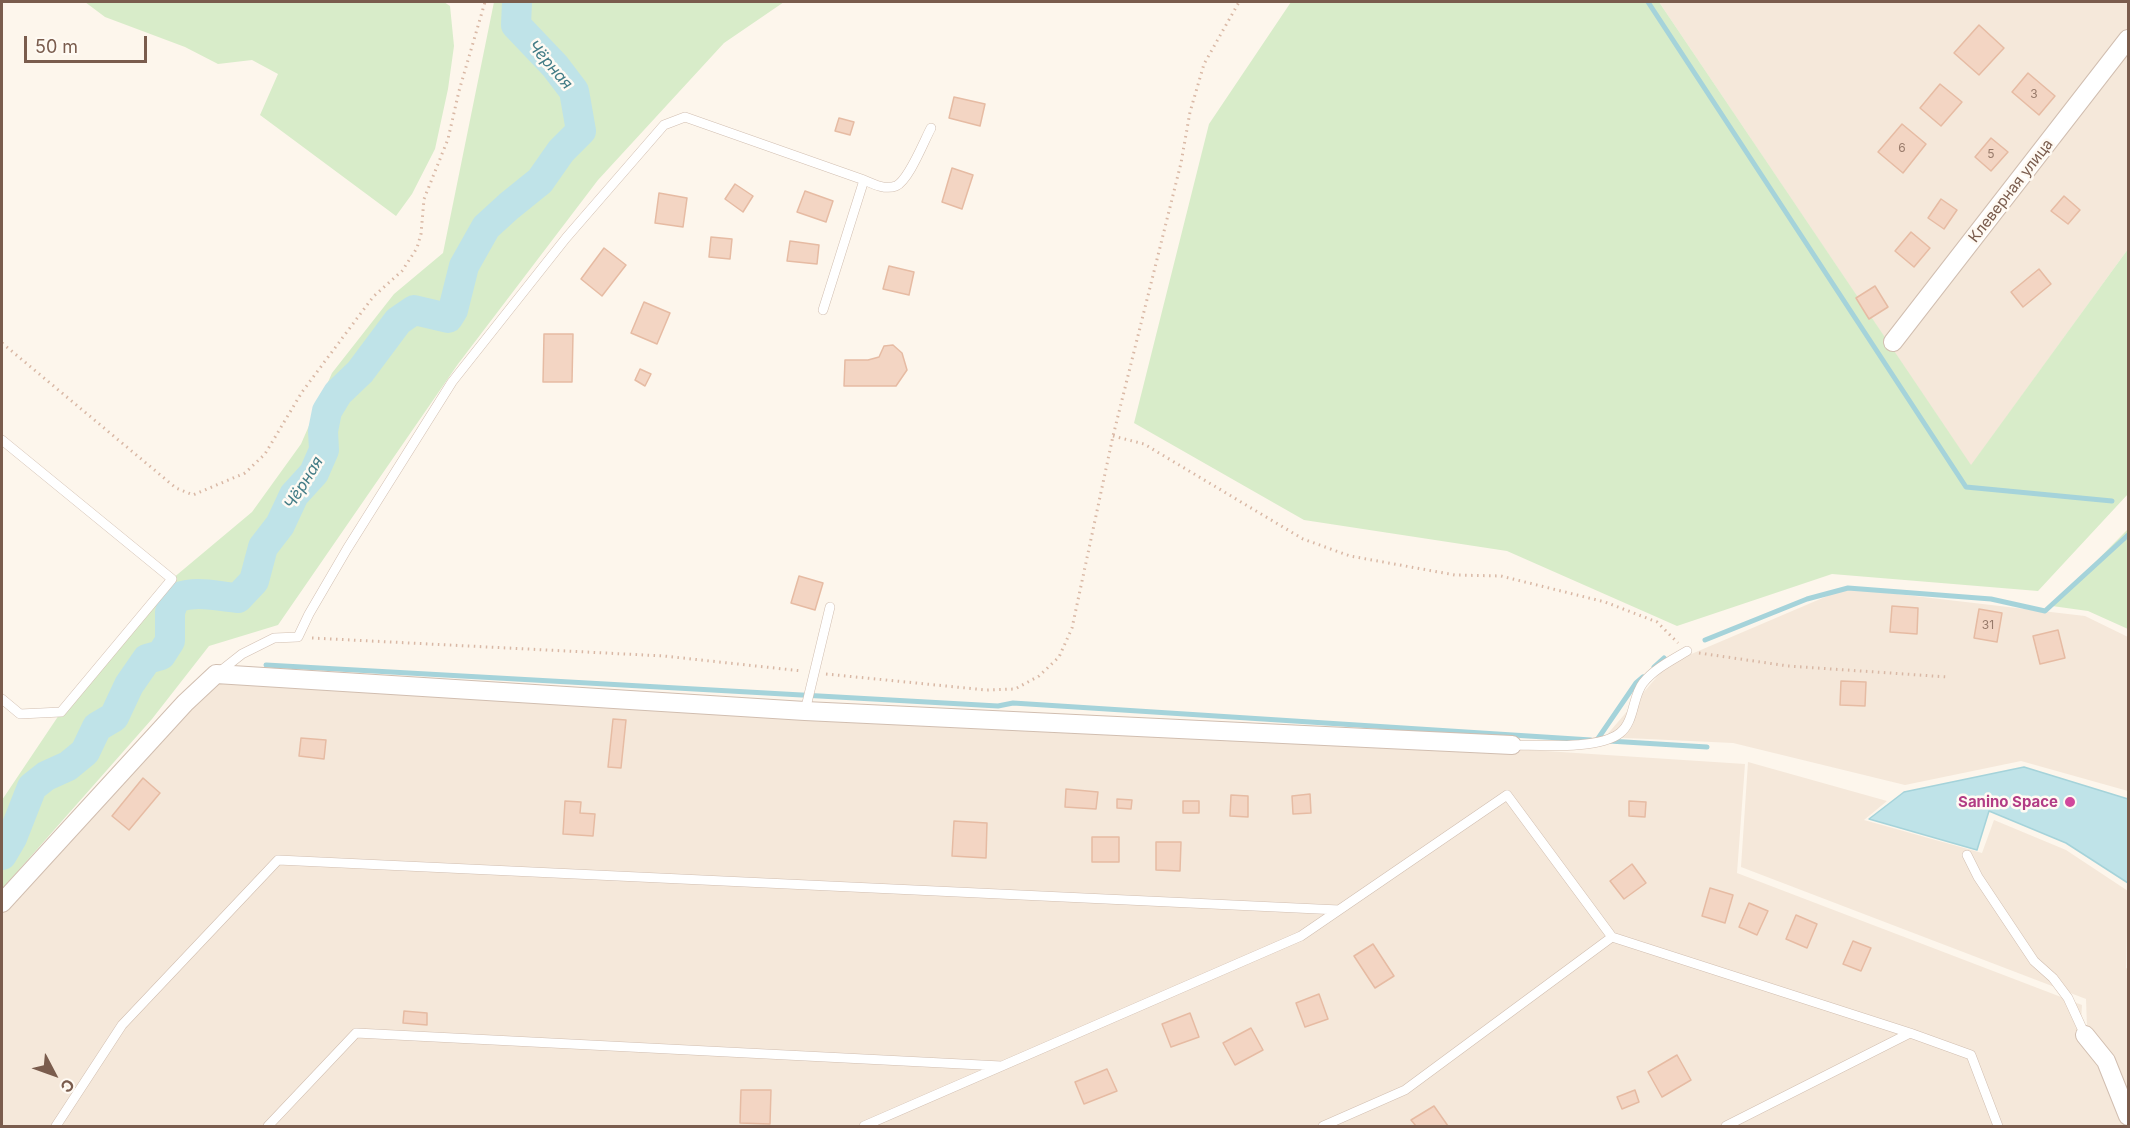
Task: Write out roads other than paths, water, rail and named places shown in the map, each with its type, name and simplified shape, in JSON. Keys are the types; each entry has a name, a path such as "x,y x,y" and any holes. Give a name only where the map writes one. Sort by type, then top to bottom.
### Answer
{"street":[{"name":"Клеверная улица","path":"1893,342 2128,39"},
{"path":"2,903 185,703 216,675 805,711 1512,745"},
{"path":"2085,1035 2106,1060 2128,1116"}],"lane":[{"path":"216,675 242,654 274,638 298,637 346,549 452,382 566,238 664,125 685,117 864,180 878,187 895,186 904,179 931,128"},
{"path":"823,310 864,180"},
{"path":"2,440 172,579 61,712 20,714 2,699"},
{"path":"805,711 830,607"},
{"path":"1512,745 1591,744 1620,733 1627,725 1642,684 1657,670 1687,651"},
{"path":"864,1126 1301,936 1507,795 1612,937 1910,1033 1971,1055 1998,1126"},
{"path":"1967,855 1978,877 2034,961 2053,978 2068,998 2085,1035"},
{"path":"56,1126 122,1025 278,860 1339,910"},
{"path":"1323,1126 1405,1090 1612,937"},
{"path":"268,1126 356,1032 1005,1066"},
{"path":"1726,1126 1910,1033"}],"water":[{"path":"2024,767 2128,799 2128,883 2066,843 1989,811 1977,850 1869,819 1904,792"}],"waterway":[{"name":"Чёрная","path":"2,855 12,838 32,787 46,776 68,766 85,752 97,727 114,717 129,685 147,659 161,655 170,641 170,612 175,598 199,594 238,598 254,581 263,547 280,525 294,495 314,473 324,450 323,431 327,411 338,393 360,372 398,321 414,310 448,318 453,310 464,266 486,227 540,181 561,151 581,131 574,91 555,66 516,25 517,2"},
{"path":"1648,2 1966,487 2112,501"},
{"path":"1705,640 1807,599 1848,588 1991,599 2045,611 2128,535"},
{"path":"1654,667 1664,658"},
{"path":"266,665 998,706 1013,703 1591,740"},
{"path":"1597,740 1636,683 1643,677"},
{"path":"1609,741 1707,747"}],"place":[{"name":"Sanino Space","path":"2070,802"}]}
